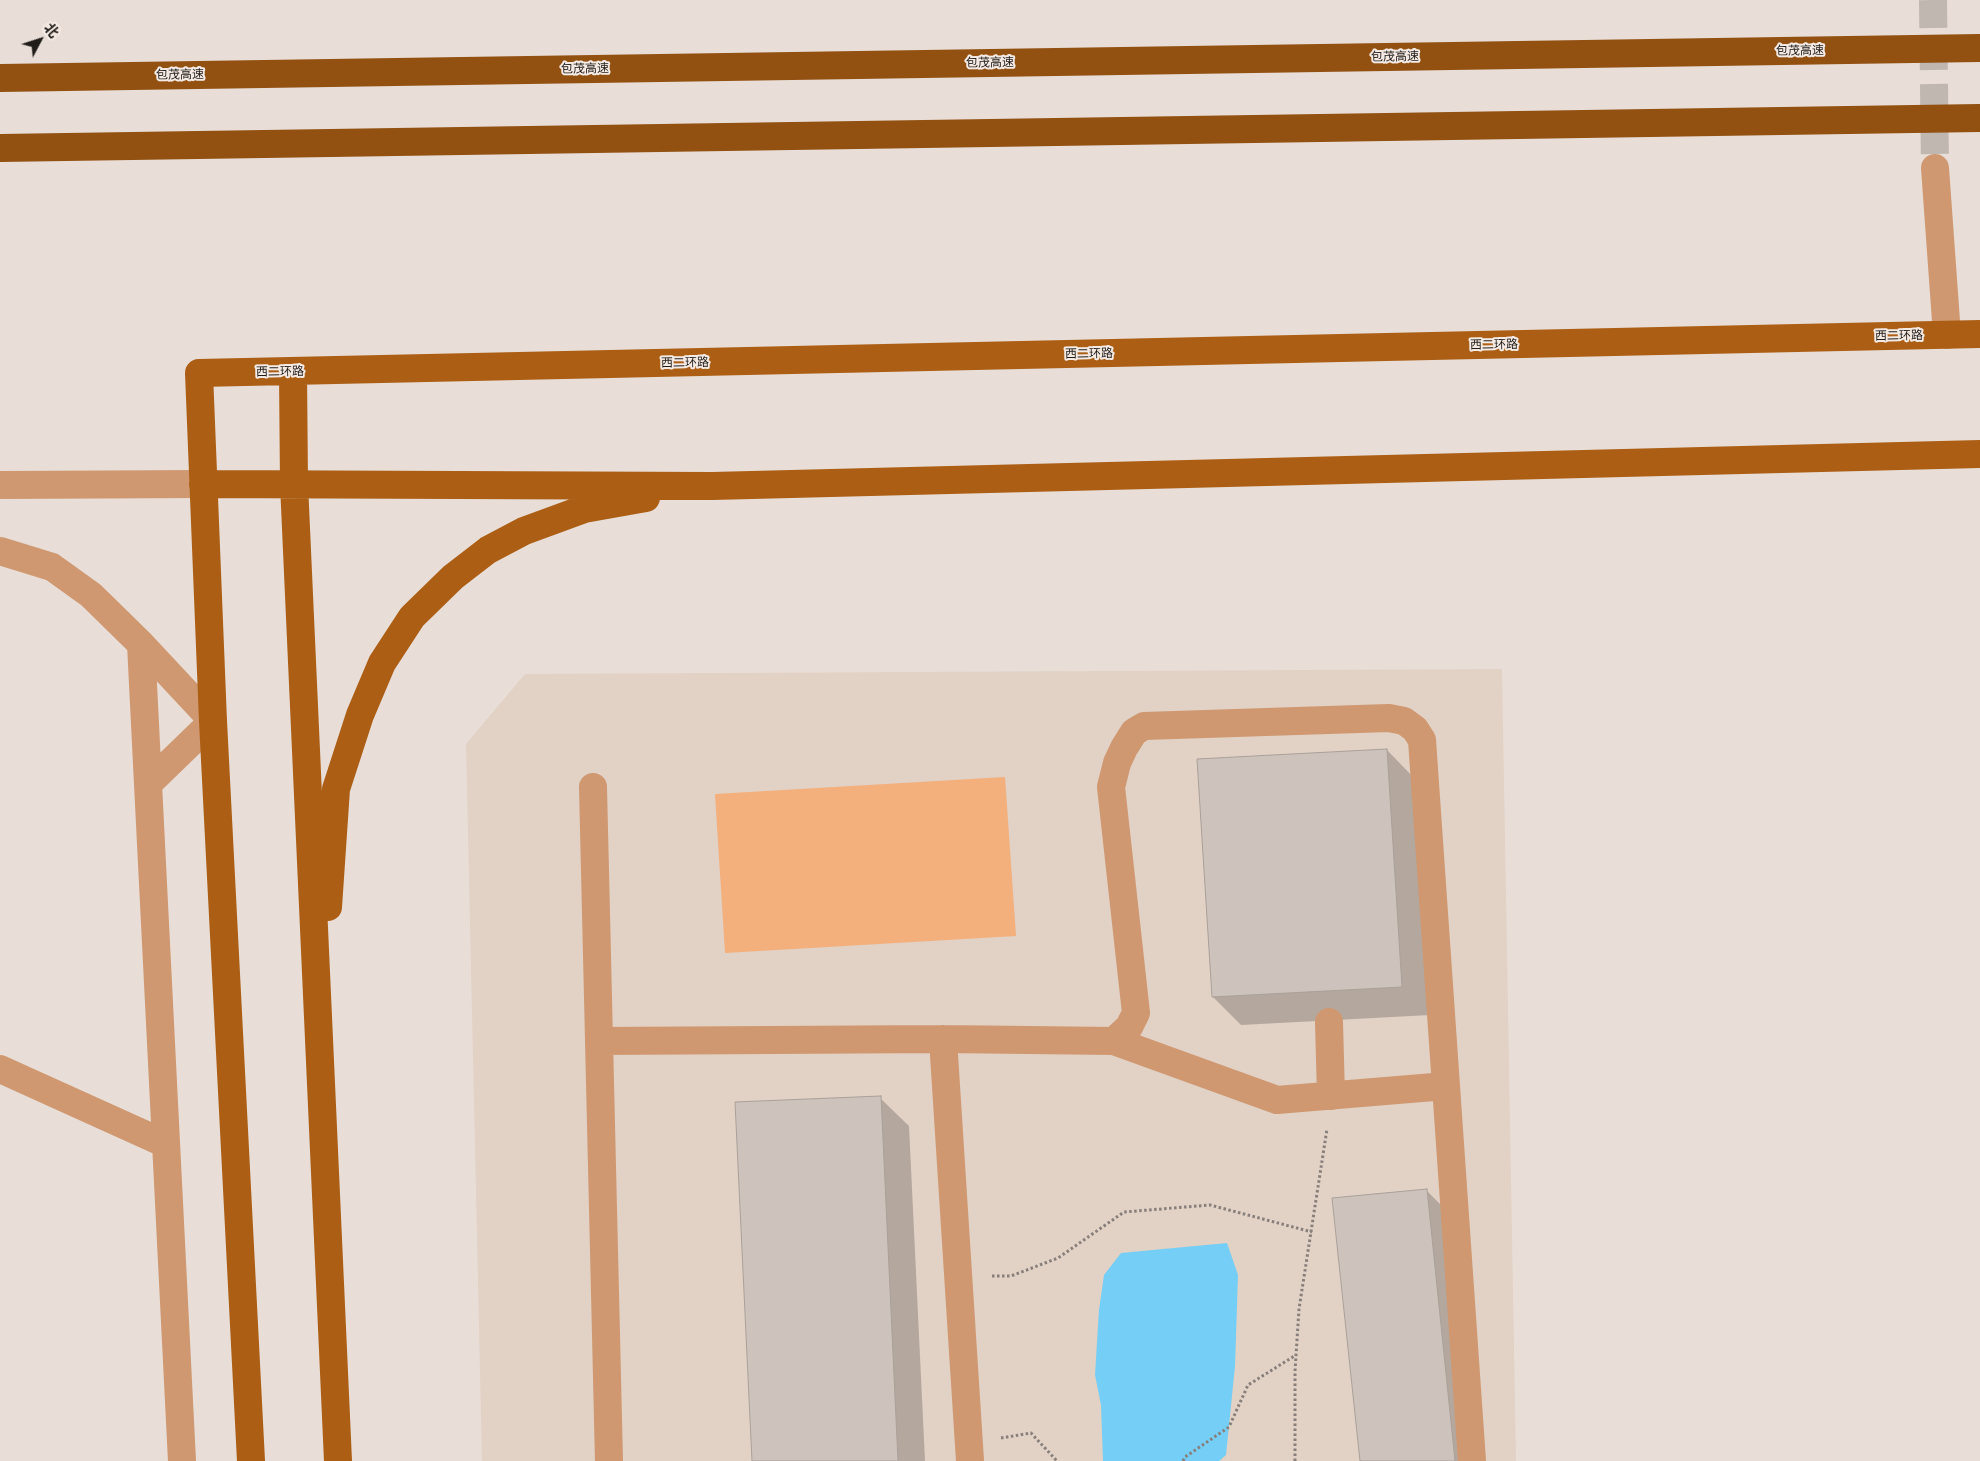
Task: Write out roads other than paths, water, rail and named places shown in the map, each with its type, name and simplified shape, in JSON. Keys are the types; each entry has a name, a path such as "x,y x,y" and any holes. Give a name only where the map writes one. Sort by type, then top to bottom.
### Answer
{"highway":[{"name":"包茂高速","path":"0,78 1980,48"},
{"path":"0,148 1980,118"}],"main road":[{"name":"西二环路","path":"203,484 199,373 1980,334"},
{"path":"293,372 294,484 338,1461"},
{"path":"251,1461 213,721 203,484 712,486 1980,454"},
{"path":"318,1038 336,789 360,715 382,664 412,617 460,572 488,550 524,531 584,509 712,486"}],"street":[{"path":"1935,168 1947,335"},
{"path":"0,485 203,484"},
{"path":"0,551 52,568 92,595 213,721 148,784"},
{"path":"141,644 182,1461"},
{"path":"1114,1041 1129,1027 1136,1012 1111,787 1120,755 1134,732 1144,726 1395,718 1412,726 1422,740 1472,1461"},
{"path":"593,787 609,1461"},
{"path":"1329,1022 1331,1096"},
{"path":"599,1041 943,1039 1114,1041 1277,1100 1446,1086"},
{"path":"943,1039 969,1452"},
{"path":"0,1069 166,1144"}],"water":[{"path":"1227,1243 1238,1275 1235,1366 1226,1455 1219,1461 1103,1461 1101,1405 1095,1375 1099,1310 1104,1275 1121,1253"}],"tunnel":[{"path":"1933,0 1935,168"}]}
